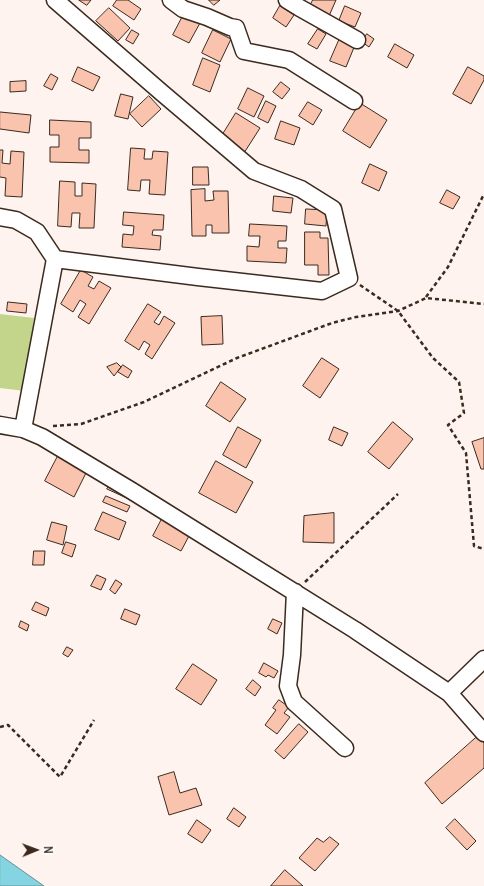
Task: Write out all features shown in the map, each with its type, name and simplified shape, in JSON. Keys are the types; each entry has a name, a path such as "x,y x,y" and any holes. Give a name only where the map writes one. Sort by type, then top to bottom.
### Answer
{"street":[{"path":"55,0 254,171 301,189 333,209 350,278 322,291 55,260"},
{"path":"170,0 183,9 236,28 244,51 289,60 354,101"},
{"path":"287,0 357,40"},
{"path":"0,217 16,220 38,232 55,260 23,429"},
{"path":"0,425 23,429 42,437 132,491 355,630 449,693 484,733"},
{"path":"294,592 292,655 288,686 294,702 345,748"},
{"path":"449,693 484,659"}],"path":[{"path":"52,426 81,424 144,402 237,358 332,323 356,317 398,311 426,298 448,267 484,194"},
{"path":"350,278 398,311 433,358 459,382 464,413 448,425 466,453 472,502 474,546 484,550"},
{"path":"426,298 484,304"},
{"path":"294,592 398,494"},
{"path":"0,727 8,725 60,777 94,720"}],"green space":[{"path":"0,314 34,318 25,391 0,388"}],"water":[{"path":"0,855 44,886 0,886"}],"building":[{"path":"79,0 91,0 87,5"},
{"path":"117,0 128,0 141,9 134,20 113,6"},
{"path":"209,0 220,0 214,5"},
{"path":"313,0 336,0 329,16 309,8"},
{"path":"280,6 294,15 286,27 273,18"},
{"path":"345,6 361,13 355,27 339,21"},
{"path":"109,8 130,28 118,41 96,21"},
{"path":"184,14 200,23 189,43 173,35"},
{"path":"318,29 326,34 317,49 308,44"},
{"path":"132,30 139,34 133,44 126,40"},
{"path":"213,30 231,39 220,62 202,53"},
{"path":"367,34 374,39 369,47 362,42"},
{"path":"340,38 355,45 346,67 330,61"},
{"path":"395,44 414,55 407,68 388,57"},
{"path":"203,58 220,65 210,92 193,85"},
{"path":"78,67 100,77 93,91 72,81"},
{"path":"468,67 484,76 484,80 471,104 453,94"},
{"path":"51,74 58,78 52,90 44,86"},
{"path":"26,81 26,91 10,92 10,82"},
{"path":"281,82 290,89 282,99 273,92"},
{"path":"248,88 264,96 254,117 238,109"},
{"path":"121,94 133,97 128,119 115,116"},
{"path":"149,96 161,109 142,127 130,114"},
{"path":"266,101 276,106 268,123 258,118"},
{"path":"308,102 322,110 313,125 299,116"},
{"path":"360,103 387,120 370,148 343,131"},
{"path":"0,112 31,115 29,133 0,129"},
{"path":"236,113 260,128 244,153 220,139"},
{"path":"50,120 91,122 91,138 79,138 79,150 89,150 89,163 50,162 50,147 59,147 59,135 50,135"},
{"path":"281,121 300,128 294,145 275,139"},
{"path":"131,148 145,149 144,159 152,159 153,151 168,152 165,195 149,194 150,180 141,180 140,191 128,190"},
{"path":"0,150 3,150 2,163 10,164 11,151 24,152 22,197 5,196 6,178 0,177"},
{"path":"370,164 387,172 379,191 362,183"},
{"path":"193,167 208,167 209,185 193,185"},
{"path":"60,181 75,182 75,196 82,196 82,183 96,184 94,228 79,228 80,213 72,213 71,227 58,226"},
{"path":"205,189 205,201 214,200 213,191 228,191 229,233 212,233 212,225 206,225 206,236 192,236 191,190"},
{"path":"447,190 460,197 453,209 440,203"},
{"path":"274,196 293,198 291,213 273,211"},
{"path":"306,209 327,210 326,226 305,224"},
{"path":"124,212 164,215 163,230 153,230 152,235 161,236 160,250 122,247 123,234 133,235 134,226 123,225"},
{"path":"250,224 287,226 286,241 278,241 278,248 287,248 286,263 247,261 247,246 259,247 260,236 249,236"},
{"path":"305,232 320,232 320,238 328,238 329,275 318,275 318,265 305,265"},
{"path":"81,270 93,277 88,286 94,289 99,281 111,288 89,324 78,317 86,304 80,300 73,312 61,304"},
{"path":"8,302 27,304 26,313 7,311"},
{"path":"148,304 161,312 154,322 159,325 164,316 175,323 152,359 145,354 150,345 144,341 139,350 125,341"},
{"path":"222,316 223,344 202,345 201,317"},
{"path":"322,358 339,369 320,398 303,386"},
{"path":"117,363 121,367 114,376 107,367"},
{"path":"123,365 132,371 128,378 118,372"},
{"path":"221,382 246,399 230,422 206,406"},
{"path":"393,422 413,439 389,469 368,452"},
{"path":"238,427 261,440 246,468 223,455"},
{"path":"334,427 348,433 342,446 329,440"},
{"path":"484,438 484,469 481,469 472,442"},
{"path":"58,456 87,471 74,497 45,481"},
{"path":"216,461 253,482 236,513 199,493"},
{"path":"111,484 133,495 131,500 107,489"},
{"path":"106,496 130,506 127,512 103,502"},
{"path":"103,512 126,522 119,540 95,530"},
{"path":"334,513 334,543 303,542 304,516"},
{"path":"162,519 190,534 181,551 153,536"},
{"path":"52,522 67,526 63,545 47,540"},
{"path":"66,542 76,545 72,557 62,553"},
{"path":"34,551 45,551 44,565 33,565"},
{"path":"97,575 106,579 101,590 91,586"},
{"path":"116,580 122,584 115,594 110,590"},
{"path":"36,602 49,608 46,616 32,610"},
{"path":"125,609 140,615 136,625 121,619"},
{"path":"273,619 282,623 277,634 268,629"},
{"path":"21,621 29,625 27,631 19,627"},
{"path":"67,647 73,650 68,657 63,654"},
{"path":"264,663 278,671 274,678 268,675 266,677 259,673"},
{"path":"193,664 217,680 201,705 176,689"},
{"path":"253,680 261,687 255,696 246,689"},
{"path":"279,700 289,707 284,713 290,717 277,734 265,725 276,710 273,708"},
{"path":"299,724 308,732 284,759 275,751"},
{"path":"478,736 484,743 484,768 442,804 425,783"},
{"path":"174,772 180,793 196,788 202,805 169,815 158,777"},
{"path":"234,808 246,817 239,827 227,819"},
{"path":"455,819 476,841 467,850 446,828"},
{"path":"197,820 211,830 202,843 188,834"},
{"path":"330,837 339,844 315,871 299,858 317,838 323,842"},
{"path":"285,870 303,886 271,886"}]}
